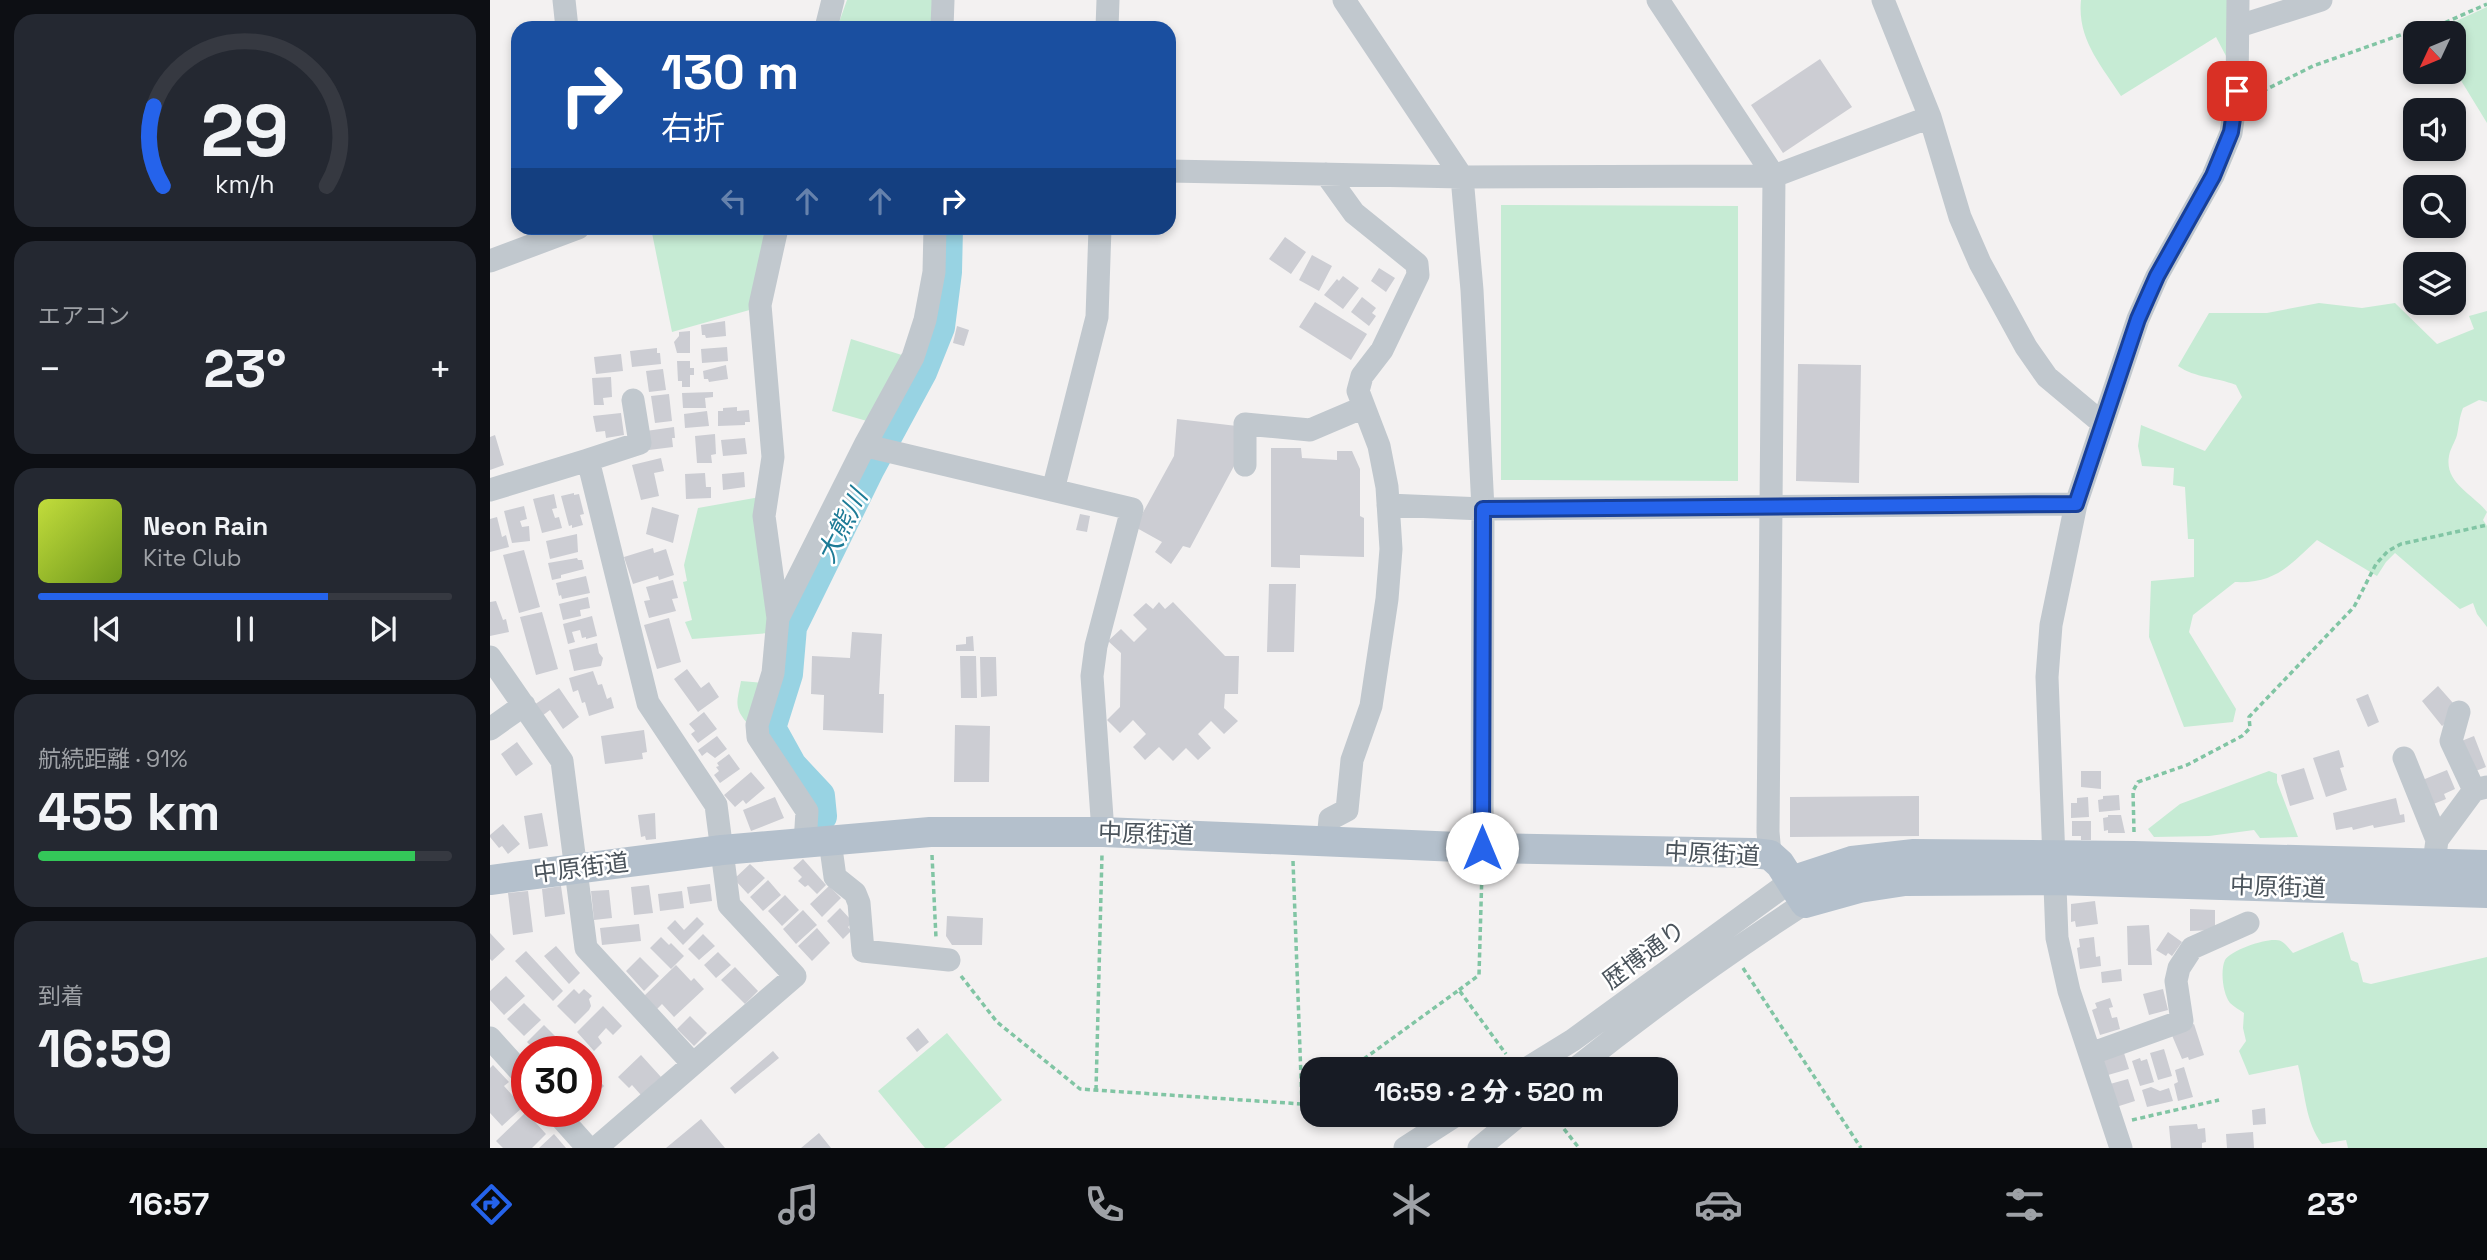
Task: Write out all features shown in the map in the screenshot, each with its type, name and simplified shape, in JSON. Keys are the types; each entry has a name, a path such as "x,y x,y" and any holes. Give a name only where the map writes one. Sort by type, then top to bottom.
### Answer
{"main road":[{"name":"中原街道","path":"490,880 722,850 930,832 1103,832 1482,848 1753,853 1770,855 1780,864 1798,892 2054,868 2134,856 2435,852 2487,865"},
{"name":"中原街道","path":"2054,868 2487,893"}],"street":[{"path":"564,0 566,21"},
{"path":"828,21 833,0"},
{"path":"942,21 943,0"},
{"path":"1107,21 1108,0"},
{"path":"1344,0 1462,177 1472,290 1483,509 1482,848"},
{"path":"1658,0 1774,176 1769,506 1770,855"},
{"path":"1883,0 1930,117 1960,217 1980,263 2026,347 2047,377 2102,424"},
{"path":"2121,1148 2069,991 2057,938 2048,677 2051,625 2076,504 2138,319 2157,276 2213,176 2231,132 2236,97 2238,0"},
{"path":"2239,26 2321,0"},
{"path":"1176,171 1462,177 1774,176 1930,117"},
{"path":"1326,174 1354,214 1417,264 1418,275 1382,351 1362,376 1358,391 1379,446 1388,505 1391,549 1387,599 1371,706 1352,760 1347,810 1330,819 1328,840"},
{"path":"490,261 559,235"},
{"path":"775,235 760,305 774,457 764,516 778,618 773,673 757,725 758,737 807,811 835,877 855,893 859,903 863,951 949,960"},
{"path":"778,618 875,447 913,357 925,320 934,272 935,235"},
{"path":"1053,491 1097,317 1100,235"},
{"path":"490,489 640,443 633,400"},
{"path":"1245,465 1244,424 1310,430 1364,407"},
{"path":"875,447 1132,509 1096,646 1092,677 1103,832"},
{"path":"588,460 648,703 716,805 729,905 795,976 596,1148"},
{"path":"1388,505 1483,509 2076,504"},
{"path":"490,657 562,761 586,948 693,1064"},
{"path":"490,729 524,705"},
{"path":"2435,852 2481,789 2451,741 2459,712"},
{"path":"2404,758 2435,852"},
{"name":"歴博通り","path":"1590,1057 1732,951 1798,892"},
{"name":"歴博通り","path":"1546,1057 1798,892"},
{"path":"2090,1054 2182,1021 2176,981 2179,968 2192,948 2248,923"},
{"path":"490,1038 511,1061"},
{"path":"569,1127 588,1148"},
{"path":"1405,1148 1437,1127"},
{"path":"1479,1148 1504,1127"}],"path":[{"path":"2236,97 2252,96 2313,66 2406,33 2444,23 2487,4"},
{"path":"2134,856 2133,791 2138,782 2187,765 2242,736 2250,728 2249,717 2354,607 2376,564 2388,551 2401,544 2487,525"},
{"path":"930,832 937,944 998,1022 1080,1089 1300,1104"},
{"path":"1096,1090 1103,832"},
{"path":"1293,839 1300,1057"},
{"path":"1367,1057 1479,975 1482,848"},
{"path":"1732,951 1861,1148"},
{"path":"1459,990 1506,1054"},
{"path":"2113,1125 2219,1100"},
{"path":"1564,1129 1579,1148"}],"green space":[{"path":"847,0 932,0 931,21 840,21"},
{"path":"2081,0 2232,0 2233,55 2226,56 2216,37 2121,96 2098,62 2087,39 2081,14"},
{"path":"2487,7 2487,123 2463,84 2466,84 2466,21 2456,21"},
{"path":"1501,205 1738,206 1738,481 1501,480"},
{"path":"652,235 766,235 753,309 672,332"},
{"path":"2319,303 2362,308 2395,303 2403,311 2403,315 2407,315 2437,344 2474,329 2469,316 2487,311 2487,402 2479,400 2463,408 2449,465 2455,481 2487,512 2483,520 2487,526 2487,627 2473,603 2460,609 2395,553 2377,576 2317,540 2281,571 2261,580 2235,582 2193,615 2189,632 2236,709 2233,722 2184,727 2149,637 2151,581 2194,577 2194,539 2188,539 2185,487 2173,485 2174,468 2142,466 2138,446 2141,425 2205,451 2242,397 2236,385 2191,373 2178,366 2209,313 2267,313"},
{"path":"851,339 905,356 867,421 832,411"},
{"path":"760,497 769,633 692,639 685,622 692,620 683,582 687,581 684,565 698,508"},
{"path":"741,681 764,683 749,725 737,705"},
{"path":"2269,771 2277,774 2277,782 2298,837 2260,838 2254,830 2209,836 2154,837 2148,829 2180,804"},
{"path":"2343,932 2351,960 2358,963 2363,982 2371,984 2487,957 2487,1148 2348,1148 2346,1140 2322,1144 2312,1126 2298,1065 2249,1075 2239,1051 2246,1041 2244,1013 2230,1003 2226,994 2223,976 2225,960 2241,949 2264,941 2281,941 2293,953"},
{"path":"947,1033 1002,1100 944,1148 925,1148 878,1091"}],"building":[{"path":"1820,59 1852,107 1783,153 1751,105"},
{"path":"1285,237 1306,252 1291,274 1269,259"},
{"path":"1312,255 1332,266 1319,291 1299,280"},
{"path":"1379,268 1395,278 1386,292 1371,281"},
{"path":"1343,276 1359,288 1343,309 1324,295 1337,279 1339,281"},
{"path":"1362,297 1376,308 1372,313 1376,316 1369,326 1351,312"},
{"path":"1315,302 1367,334 1351,360 1299,327"},
{"path":"725,321 726,336 706,338 702,335 701,325"},
{"path":"957,326 969,330 964,346 953,343"},
{"path":"690,331 690,353 677,353 674,342 679,332"},
{"path":"727,347 728,361 702,363 701,349"},
{"path":"657,348 661,364 632,367 630,351"},
{"path":"621,354 623,371 596,374 594,357"},
{"path":"677,361 690,361 690,368 694,368 694,375 690,375 690,387 682,387 682,381 678,381"},
{"path":"1798,364 1861,365 1859,483 1796,481"},
{"path":"726,365 728,379 709,382 704,379 703,371"},
{"path":"663,369 666,390 649,392 646,371"},
{"path":"611,377 612,397 603,398 604,405 594,405 592,378"},
{"path":"713,392 713,397 705,398 706,408 683,408 682,393"},
{"path":"669,394 672,421 655,423 651,396"},
{"path":"737,407 737,411 749,410 750,422 745,422 745,425 718,426 718,411"},
{"path":"707,411 709,426 685,428 684,414"},
{"path":"621,413 624,435 606,438 605,431 596,432 593,416"},
{"path":"1177,419 1237,426 1234,466 1190,548 1183,546 1171,564 1155,552 1162,542 1135,527 1174,456"},
{"path":"674,427 673,447 649,450 646,431"},
{"path":"715,434 716,454 711,455 712,463 697,463 695,436"},
{"path":"495,435 504,465 490,470 490,437"},
{"path":"745,438 747,454 723,456 721,440"},
{"path":"1271,448 1301,448 1302,458 1337,460 1337,451 1352,451 1360,469 1360,516 1364,518 1364,557 1300,555 1300,568 1271,567"},
{"path":"661,458 664,471 654,473 659,496 641,500 632,465"},
{"path":"744,472 745,487 723,490 722,474"},
{"path":"705,473 706,487 711,487 711,498 686,499 685,474"},
{"path":"554,494 557,508 552,509 555,518 559,517 562,528 542,533 533,499"},
{"path":"579,494 584,514 580,515 583,525 572,528 572,525 569,526 561,496"},
{"path":"524,506 527,519 520,521 522,527 529,526 530,541 512,543 504,511"},
{"path":"652,507 679,515 673,543 646,534"},
{"path":"1080,514 1090,516 1087,532 1076,530"},
{"path":"497,517 502,537 506,535 509,547 490,552 490,519"},
{"path":"577,534 578,552 550,559 546,541"},
{"path":"653,548 654,553 666,549 674,575 659,580 658,576 633,584 624,557"},
{"path":"524,550 540,607 519,613 503,555"},
{"path":"577,558 582,560 584,569 552,580 548,563"},
{"path":"586,576 590,593 562,599 561,595 559,596 556,583"},
{"path":"673,580 678,598 672,599 676,611 649,618 644,601 650,600 646,587"},
{"path":"1269,584 1296,584 1294,652 1267,652"},
{"path":"588,597 590,608 580,610 581,616 563,620 559,604"},
{"path":"496,601 503,620 506,619 509,632 490,636 490,602"},
{"path":"1159,602 1165,609 1173,602 1225,656 1239,656 1238,694 1225,694 1224,708 1238,721 1224,734 1211,721 1198,734 1211,748 1198,760 1186,748 1173,761 1159,747 1145,760 1133,747 1146,734 1133,720 1120,733 1107,720 1120,707 1121,653 1108,641 1121,629 1134,642 1147,629 1133,615 1146,603 1153,609"},
{"path":"542,612 558,669 536,675 520,617"},
{"path":"592,616 597,636 586,639 582,638 580,630 572,632 575,642 568,644 563,624"},
{"path":"669,618 681,662 657,669 644,625"},
{"path":"852,632 882,634 879,694 884,694 883,733 823,730 824,695 811,694 812,656 850,658"},
{"path":"973,636 974,651 956,651 956,645 966,644 966,637"},
{"path":"597,643 603,658 601,666 574,671 569,650"},
{"path":"960,656 976,656 977,698 961,698"},
{"path":"980,657 996,657 997,696 981,697"},
{"path":"687,669 701,688 709,682 719,697 698,712 674,679"},
{"path":"593,671 598,685 602,684 607,699 611,697 614,708 589,716 578,690 573,692 569,678"},
{"path":"2438,686 2453,703 2457,713 2442,726 2422,701"},
{"path":"559,688 579,717 563,729 550,710 542,716 534,705"},
{"path":"2368,694 2379,722 2368,727 2356,699"},
{"path":"704,712 717,729 698,743 691,734 695,731 689,724"},
{"path":"955,725 990,726 989,782 954,782"},
{"path":"644,730 647,752 642,753 643,759 605,764 601,736"},
{"path":"717,736 727,749 715,758 707,752 702,756 698,750"},
{"path":"2474,736 2486,767 2473,772 2459,742"},
{"path":"517,742 533,764 516,776 501,754"},
{"path":"2339,750 2344,767 2340,768 2347,790 2326,797 2313,758"},
{"path":"729,754 740,769 720,783 714,775 719,771 717,763"},
{"path":"2304,768 2314,799 2290,806 2281,775"},
{"path":"2447,770 2455,789 2444,794 2446,799 2431,805 2420,781"},
{"path":"2081,771 2101,771 2101,789 2081,787"},
{"path":"751,772 765,788 746,804 743,800 735,807 724,795"},
{"path":"2119,795 2120,810 2099,812 2098,800 2103,799 2103,796"},
{"path":"1919,796 1919,836 1790,837 1790,797"},
{"path":"775,797 784,818 751,831 743,810"},
{"path":"2088,797 2089,817 2071,818 2071,803 2077,803 2077,798"},
{"path":"2396,798 2400,815 2404,814 2405,822 2374,828 2373,825 2353,830 2352,827 2336,830 2333,813"},
{"path":"542,813 548,846 529,849 524,816"},
{"path":"655,813 656,839 646,840 645,836 641,837 638,815"},
{"path":"2108,815 2121,815 2125,833 2104,831 2103,818"},
{"path":"2072,821 2091,821 2091,840 2072,836"},
{"path":"503,824 520,844 508,854 490,837"},
{"path":"803,859 826,885 817,894 808,885 805,887 798,881 802,877 793,868"},
{"path":"750,864 765,878 748,894 734,879"},
{"path":"768,880 781,895 763,911 750,897"},
{"path":"710,884 712,901 690,904 687,887"},
{"path":"649,885 653,913 634,915 631,887"},
{"path":"561,886 565,914 545,917 542,889"},
{"path":"829,886 841,898 822,917 810,904"},
{"path":"609,890 612,918 594,920 591,891"},
{"path":"528,891 533,932 513,935 508,893"},
{"path":"682,891 684,908 660,911 658,894"},
{"path":"785,895 799,910 782,926 768,911"},
{"path":"2095,901 2098,924 2076,927 2075,921 2071,922 2071,904"},
{"path":"840,908 851,920 848,927 851,931 843,939 827,921"},
{"path":"2190,909 2215,910 2215,930 2190,931"},
{"path":"803,910 817,925 796,944 783,929"},
{"path":"947,916 983,918 982,945 952,945 946,936"},
{"path":"697,917 704,924 683,945 667,928 675,920 684,930"},
{"path":"639,924 641,941 602,945 600,928"},
{"path":"2149,925 2152,965 2128,965 2127,926"},
{"path":"817,928 830,943 812,961 798,946"},
{"path":"2168,932 2182,942 2172,956 2168,953 2166,956 2156,950"},
{"path":"490,933 505,949 492,961 490,959"},
{"path":"703,934 715,946 699,960 688,949"},
{"path":"661,937 684,956 671,969 650,948"},
{"path":"2094,937 2096,957 2100,956 2101,966 2080,969 2077,948 2080,947 2079,939"},
{"path":"556,946 580,973 569,984 544,956"},
{"path":"526,951 563,991 553,1001 515,961"},
{"path":"718,952 731,965 716,978 704,965"},
{"path":"640,957 659,976 644,991 626,971"},
{"path":"676,965 691,981 694,978 704,989 674,1017 662,1004 657,1009 644,996"},
{"path":"735,967 758,991 745,1004 721,980"},
{"path":"2121,969 2122,981 2102,983 2101,972"},
{"path":"506,976 525,996 504,1015 490,1000 490,991"},
{"path":"574,989 579,994 584,989 592,996 589,999 589,1010 575,1024 557,1006"},
{"path":"2163,989 2168,1010 2149,1015 2143,994"},
{"path":"2110,998 2112,1018 2117,1017 2120,1029 2100,1035 2092,1010 2097,1008 2095,1003"},
{"path":"524,1003 541,1020 524,1036 507,1019"},
{"path":"603,1006 622,1026 613,1035 606,1028 599,1036 581,1036 577,1032"},
{"path":"690,1016 707,1033 694,1046 677,1029"},
{"path":"2194,1024 2204,1055 2189,1060 2188,1057 2182,1059 2171,1033"},
{"path":"544,1025 555,1036 533,1036"},
{"path":"918,1028 929,1042 917,1052 906,1038"},
{"path":"2164,1049 2172,1076 2158,1080 2150,1053"},
{"path":"773,1051 779,1058 735,1094 730,1088"},
{"path":"2124,1053 2129,1069 2108,1075 2103,1060"},
{"path":"641,1055 661,1077 641,1095 632,1085 629,1088 618,1077"},
{"path":"2140,1058 2141,1061 2147,1059 2154,1082 2140,1086 2132,1061"},
{"path":"493,1065 509,1082 504,1086 511,1094 511,1118 502,1126 490,1113 490,1068"},
{"path":"2184,1067 2193,1097 2178,1101 2174,1084 2178,1082 2175,1070"},
{"path":"2128,1079 2135,1101 2116,1107 2110,1084"},
{"path":"2151,1087 2160,1091 2169,1088 2173,1101 2147,1107 2142,1090"},
{"path":"2265,1108 2266,1124 2253,1125 2252,1110"},
{"path":"701,1119 725,1148 666,1148"},
{"path":"2197,1124 2198,1129 2205,1128 2206,1142 2202,1143 2202,1148 2171,1148 2169,1126"},
{"path":"511,1126 540,1127 546,1134 532,1148 503,1148 496,1141"},
{"path":"2253,1132 2254,1148 2227,1148 2226,1134"},
{"path":"819,1133 831,1148 801,1148"},
{"path":"554,1134 566,1148 539,1148"}],"waterway":[{"name":"大熊川","path":"821,816 819,796 791,766 770,728 787,674 791,627 868,470 921,372 939,327 946,272 947,235"}],"route":[{"path":"1482,848 1483,509 2076,504 2138,319 2157,276 2213,176 2231,132 2237,91"}]}
